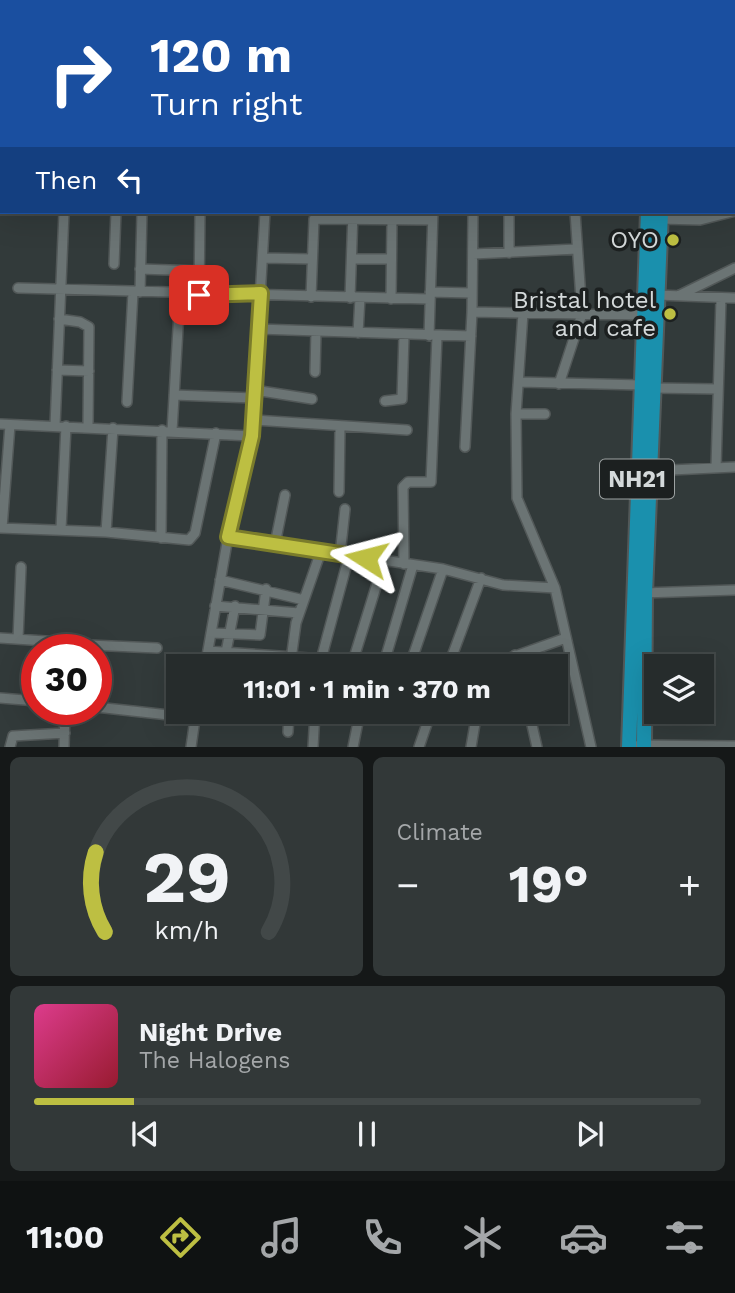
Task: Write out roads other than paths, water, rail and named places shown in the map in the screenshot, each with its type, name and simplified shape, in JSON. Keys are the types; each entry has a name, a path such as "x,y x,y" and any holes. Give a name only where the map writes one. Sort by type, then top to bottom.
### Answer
{"highway":[{"name":"NH21","path":"637,746 639,593 647,387 657,295 656,214"},
{"name":"NH21","path":"639,593 650,471 643,315 656,214"}],"street":[{"path":"55,426 64,214"},
{"path":"114,264 116,214"},
{"path":"127,402 140,269 142,214"},
{"path":"199,295 200,214"},
{"path":"207,654 228,537 252,436 265,214"},
{"path":"465,447 472,312 473,214"},
{"path":"509,214 509,253"},
{"path":"559,384 582,314 575,214"},
{"path":"656,214 700,220 723,214"},
{"path":"353,216 352,259 358,332"},
{"path":"311,297 313,220 353,216 392,219 432,216 432,482 408,482 403,487 409,564 386,654"},
{"path":"391,299 392,219"},
{"path":"473,254 578,249"},
{"path":"264,258 312,259"},
{"path":"352,259 391,259"},
{"path":"679,296 735,268"},
{"path":"140,269 200,271"},
{"path":"18,288 199,295 261,293 391,299 472,293"},
{"path":"161,538 167,430 174,395 180,294"},
{"path":"657,295 735,298"},
{"path":"716,468 721,298"},
{"path":"472,312 643,315"},
{"path":"523,313 516,414 517,498 555,588 591,747"},
{"path":"60,319 89,325 88,427"},
{"path":"258,329 471,336"},
{"path":"316,331 316,372"},
{"path":"385,401 402,399 404,335"},
{"path":"57,370 89,371"},
{"path":"520,382 718,389"},
{"path":"174,395 254,394 312,399"},
{"path":"516,414 545,414"},
{"path":"254,420 407,430"},
{"path":"216,433 195,533 189,540 61,529 1,528 5,424 167,430 216,433 252,436"},
{"path":"61,529 66,426"},
{"path":"339,492 340,427"},
{"path":"107,532 113,428"},
{"path":"650,471 735,467"},
{"path":"275,544 285,495"},
{"path":"322,654 345,555 345,509"},
{"path":"228,537 443,569 503,585 555,588"},
{"path":"291,654 299,613 321,551"},
{"path":"355,654 384,561"},
{"path":"18,639 21,567"},
{"path":"414,654 443,569"},
{"path":"453,654 481,578"},
{"path":"220,580 304,600"},
{"path":"211,633 260,635 266,589"},
{"path":"639,593 735,590"},
{"path":"215,606 299,613"},
{"path":"226,652 235,606"},
{"path":"0,638 21,639"},
{"path":"518,654 566,638"},
{"path":"112,648 157,648"},
{"path":"208,651 239,654"},
{"path":"0,698 21,700"},
{"path":"112,709 166,715"},
{"path":"191,747 194,724"},
{"path":"288,724 288,732"},
{"path":"313,747 314,724"},
{"path":"353,747 358,724"},
{"path":"419,747 428,724"},
{"path":"471,747 475,724"},
{"path":"532,724 537,747"},
{"path":"64,747 65,725"},
{"path":"10,747 13,736 65,733"},
{"path":"637,746 735,746"}],"place":[{"name":"OYO","path":"673,240"},
{"name":"Bristal hotel and cafe","path":"670,314"}]}
